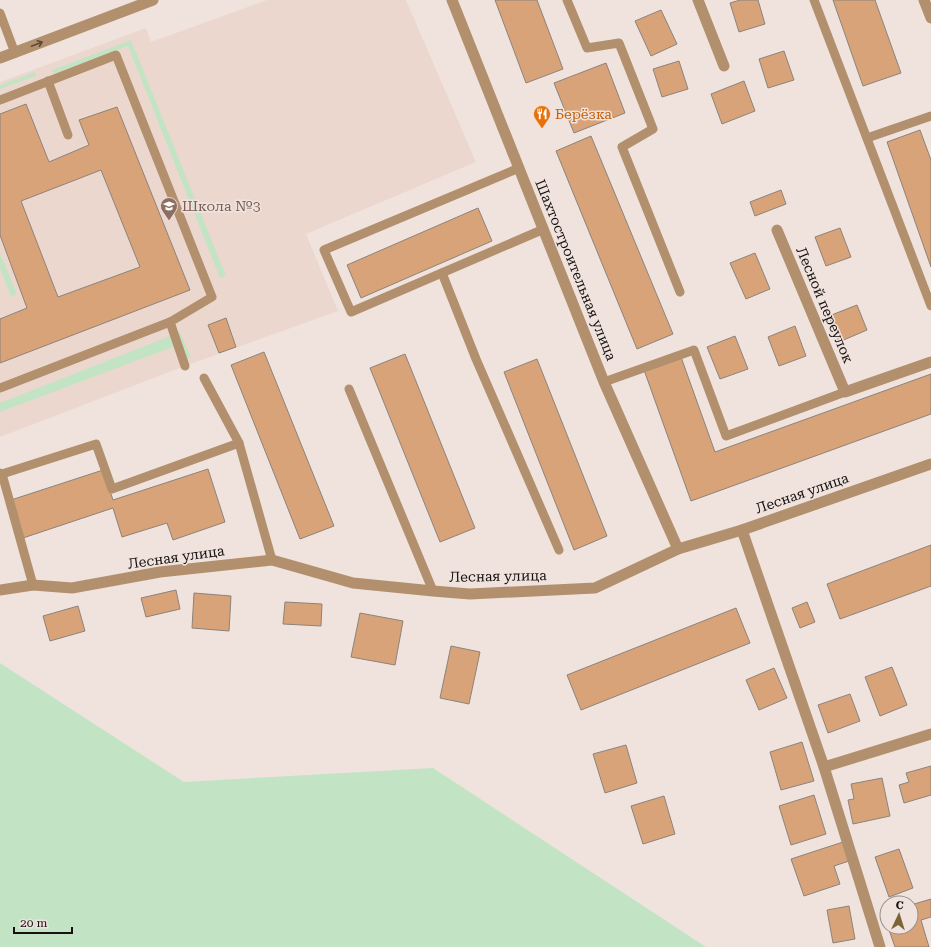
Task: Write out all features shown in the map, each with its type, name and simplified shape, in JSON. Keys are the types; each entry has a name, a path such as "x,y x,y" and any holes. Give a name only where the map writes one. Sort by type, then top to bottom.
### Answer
{"street":[{"name":"Шахтостроительная улица","path":"452,0 604,382 678,549"},
{"path":"698,0 724,66"},
{"path":"924,0 931,18"},
{"path":"0,58 145,1"},
{"name":"Лесной переулок","path":"777,230 845,392"},
{"path":"845,392 931,362"},
{"name":"Лесная улица","path":"0,590 33,585 72,588 160,572 272,560 353,583 433,591 470,594 595,588 678,549 742,530 931,464"},
{"path":"742,530 824,767 880,947"},
{"path":"824,767 931,734"}],"lane":[{"path":"567,0 587,48 618,43 653,129 622,147 680,292"},
{"path":"814,0 931,306"},
{"path":"0,13 15,53"},
{"path":"0,100 116,55 212,297 170,322 0,388"},
{"path":"48,82 68,135"},
{"path":"867,138 931,116"},
{"path":"519,168 324,250 351,312 544,229"},
{"path":"442,273 476,359 559,550"},
{"path":"170,322 185,366"},
{"path":"604,382 694,350 726,436 845,392"},
{"path":"204,378 239,443 272,560"},
{"path":"349,388 433,591"},
{"path":"33,585 1,473 96,444 112,489 239,443"}],"shaded area":[{"name":"Школа №3","path":"267,0 406,0 476,162 306,234 338,311 185,366 0,437 0,82 146,28 151,42"}],"green space":[{"path":"131,40 226,276 220,278 128,46 53,74 52,70"},
{"path":"35,72 36,76 0,89 0,85"},
{"path":"0,253 17,294 11,297 0,268"},
{"path":"180,332 191,357 182,362 173,347 0,412 0,403"},
{"path":"0,663 184,782 433,768 706,947 0,947"}],"building":[{"path":"495,0 537,0 563,69 526,83"},
{"path":"740,0 758,0 765,24 739,32 730,3"},
{"path":"833,0 875,0 901,73 863,86"},
{"path":"661,10 677,44 651,56 635,21"},
{"path":"784,51 794,80 768,88 759,59"},
{"path":"679,61 688,89 662,97 653,69"},
{"path":"606,63 625,113 574,133 554,83"},
{"path":"744,81 755,111 722,124 711,94"},
{"path":"26,104 49,162 89,145 79,120 117,107 190,290 0,363 0,319 27,308 0,235 0,114","holes":["101,170 140,267 58,297 21,201"]},
{"path":"920,130 931,160 931,267 887,142"},
{"path":"591,136 673,334 637,349 556,151"},
{"path":"781,190 786,204 755,216 750,202"},
{"path":"478,208 492,241 361,298 347,265"},
{"path":"840,228 851,257 826,266 815,237"},
{"path":"755,253 770,289 746,299 730,263"},
{"path":"857,305 867,330 839,342 829,316"},
{"path":"226,318 236,347 219,353 208,325"},
{"path":"795,326 806,356 779,366 768,337"},
{"path":"735,336 748,369 720,379 707,347"},
{"path":"264,352 334,526 300,539 231,365"},
{"path":"405,354 475,528 440,542 370,368"},
{"path":"681,357 715,452 931,374 931,414 691,501 644,370"},
{"path":"537,359 607,536 574,550 504,372"},
{"path":"208,469 225,522 173,540 167,523 122,537 113,508 23,538 11,500 103,470 113,500"},
{"path":"931,545 931,586 840,619 827,584"},
{"path":"176,590 180,609 146,617 141,598"},
{"path":"194,593 231,596 229,631 192,628"},
{"path":"285,602 322,604 321,626 283,624"},
{"path":"807,602 815,622 800,628 792,608"},
{"path":"78,606 85,631 50,641 43,616"},
{"path":"736,608 750,643 581,710 567,675"},
{"path":"360,613 403,621 395,665 351,657"},
{"path":"451,646 480,652 469,704 440,698"},
{"path":"892,667 907,705 880,716 865,677"},
{"path":"774,668 787,698 759,710 746,680"},
{"path":"850,694 860,721 828,733 818,705"},
{"path":"802,742 814,781 781,790 770,752"},
{"path":"626,745 637,783 605,793 593,754"},
{"path":"931,766 931,795 904,803 899,785 909,782 906,773"},
{"path":"882,778 890,816 853,824 848,800 854,799 851,784"},
{"path":"814,795 826,834 791,845 779,806"},
{"path":"664,796 675,834 643,844 631,806"},
{"path":"843,842 849,861 834,866 840,884 804,896 791,859"},
{"path":"899,849 913,888 894,895 888,895 875,857"},
{"path":"931,899 931,917 921,920 929,947 895,947 891,935 919,935 919,903"},
{"path":"849,906 855,939 833,943 827,910"}],"place":[{"name":"Берёзка","path":"542,129"},
{"name":"Школа №3","path":"169,221"}]}
